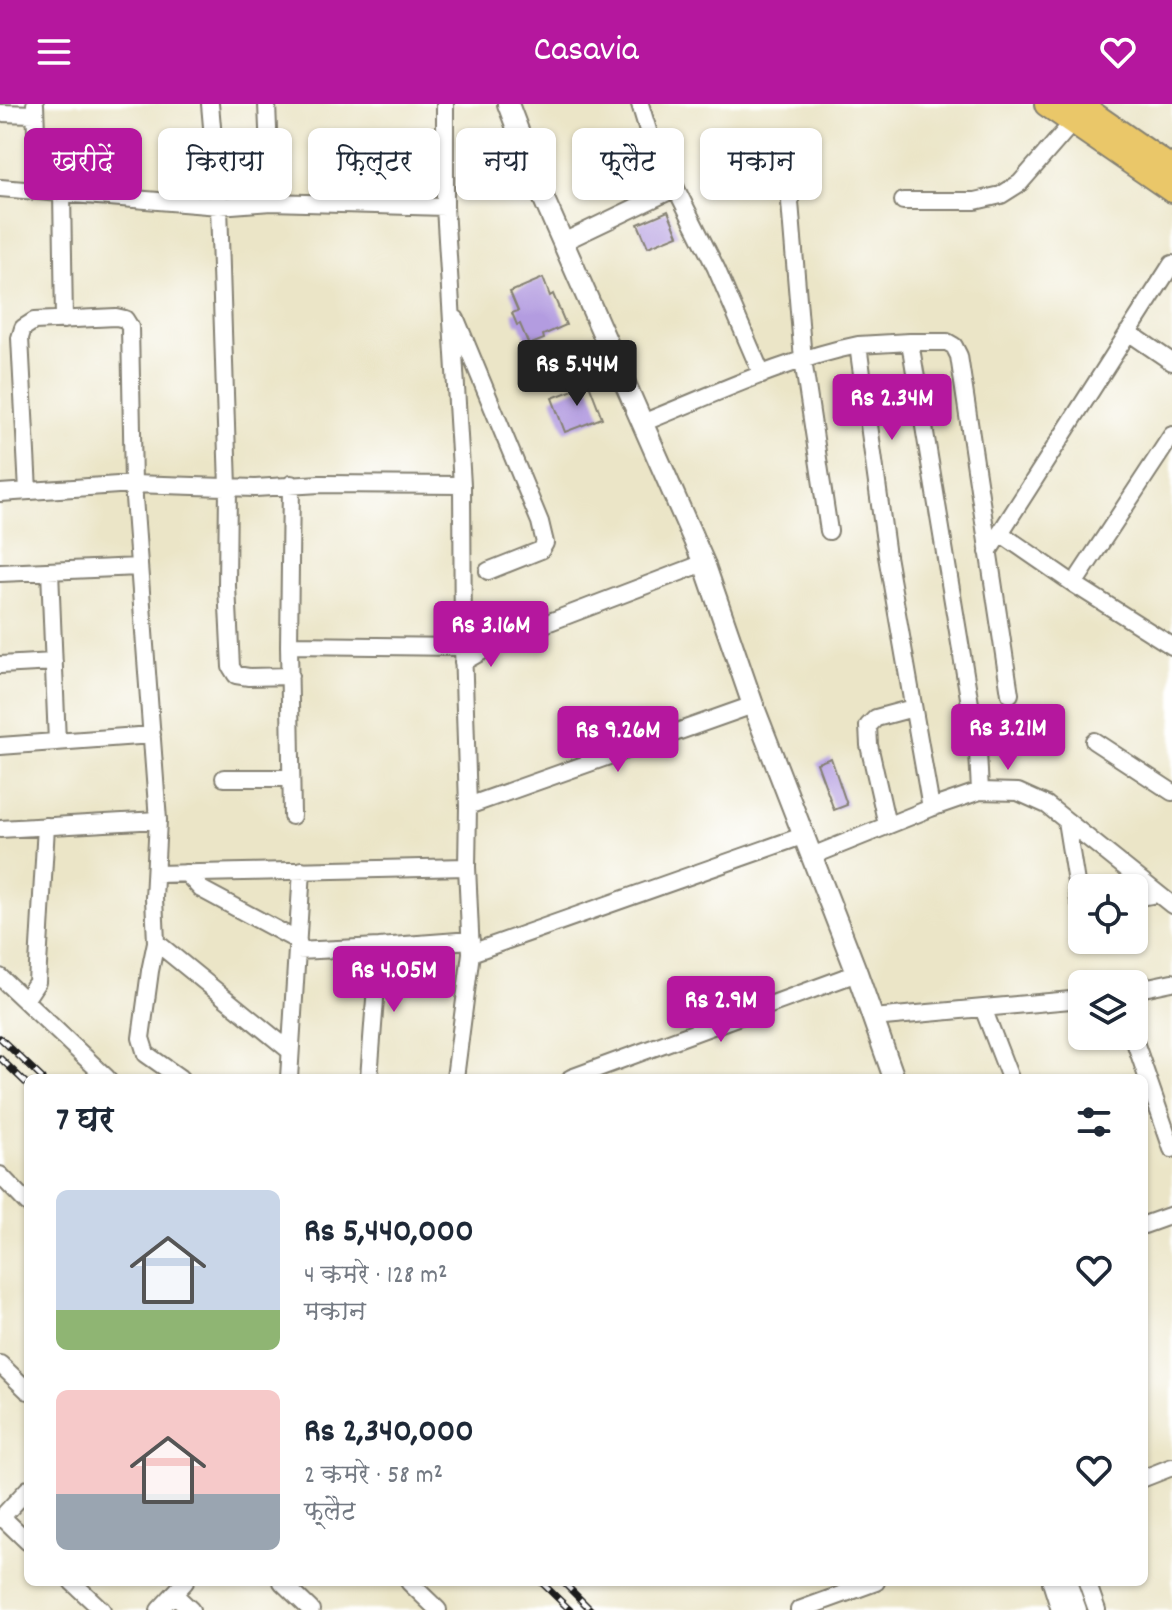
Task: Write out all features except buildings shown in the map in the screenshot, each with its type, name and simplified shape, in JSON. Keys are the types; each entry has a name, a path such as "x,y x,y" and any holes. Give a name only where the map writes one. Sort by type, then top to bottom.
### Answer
{"main road":[{"path":"1047,104 1076,113 1172,169"},
{"path":"1076,113 1172,190"}],"street":[{"path":"210,104 219,206 231,667 236,675 249,677 290,676"},
{"path":"267,104 271,202"},
{"path":"445,104 445,207 462,485 467,867 471,946 455,1074"},
{"path":"508,104 543,197 704,563 753,705 805,835 893,1074"},
{"path":"640,104 647,128"},
{"path":"0,113 35,109"},
{"path":"903,201 975,201 1001,195 1020,183 1076,113"},
{"path":"0,188 24,189"},
{"path":"142,199 219,206 271,202 445,207"},
{"path":"62,200 64,320"},
{"path":"563,242 651,200"},
{"path":"682,200 716,268 762,375"},
{"path":"790,202 803,360 829,531"},
{"path":"988,552 1172,264"},
{"path":"452,310 540,522 545,543 541,550 488,571"},
{"path":"28,491 20,338 23,328 34,321 125,319 130,327 133,484 158,820 156,942 141,1038 146,1054 174,1074"},
{"path":"1128,332 1172,362"},
{"path":"642,423 833,350 910,342 947,342 954,346 959,356 1010,694"},
{"path":"910,342 978,752 980,791"},
{"path":"858,345 887,556 931,808"},
{"path":"1074,584 1172,435"},
{"path":"0,493 133,484 255,488 291,484 462,485"},
{"path":"291,484 289,645 292,816"},
{"path":"1000,533 1172,646"},
{"path":"289,645 463,654 704,563"},
{"path":"0,573 139,567"},
{"path":"50,571 57,742"},
{"path":"0,665 54,662"},
{"path":"468,806 753,705"},
{"path":"887,825 869,745 868,726 876,718 913,708"},
{"path":"0,746 152,735"},
{"path":"1094,741 1172,792"},
{"path":"224,778 291,778"},
{"path":"812,856 980,791 1018,792 1047,805 1172,905"},
{"path":"0,829 158,820"},
{"path":"1066,821 1075,874"},
{"path":"25,1000 37,982 46,826"},
{"path":"186,873 201,889 298,946 471,946 805,835"},
{"path":"156,874 467,867"},
{"path":"289,1074 302,870"},
{"path":"1148,896 1157,894"},
{"path":"156,942 289,1050"},
{"path":"369,1074 379,947"},
{"path":"582,1074 857,973"},
{"path":"0,977 103,1074"},
{"path":"1148,987 1172,982"},
{"path":"873,1018 1068,1000"},
{"path":"983,1008 1008,1074"},
{"path":"1138,1050 1146,1074"},
{"path":"1148,1079 1172,1149"},
{"path":"0,1175 24,1200"},
{"path":"1148,1224 1172,1215"},
{"path":"3,1372 24,1388"},
{"path":"1148,1476 1172,1467"},
{"path":"24,1493 1,1518 24,1538"},
{"path":"76,1586 102,1610"},
{"path":"286,1586 311,1610"},
{"path":"412,1586 427,1606"},
{"path":"799,1610 865,1586"},
{"path":"1052,1586 1060,1610"},
{"path":"1067,1586 1076,1610"},
{"path":"1088,1586 1097,1610"},
{"path":"159,1610 179,1588 191,1610"}],"railway":[{"path":"0,1038 38,1074"},
{"path":"0,1058 24,1081"},
{"path":"545,1586 570,1610"},
{"path":"567,1586 591,1610"}]}
